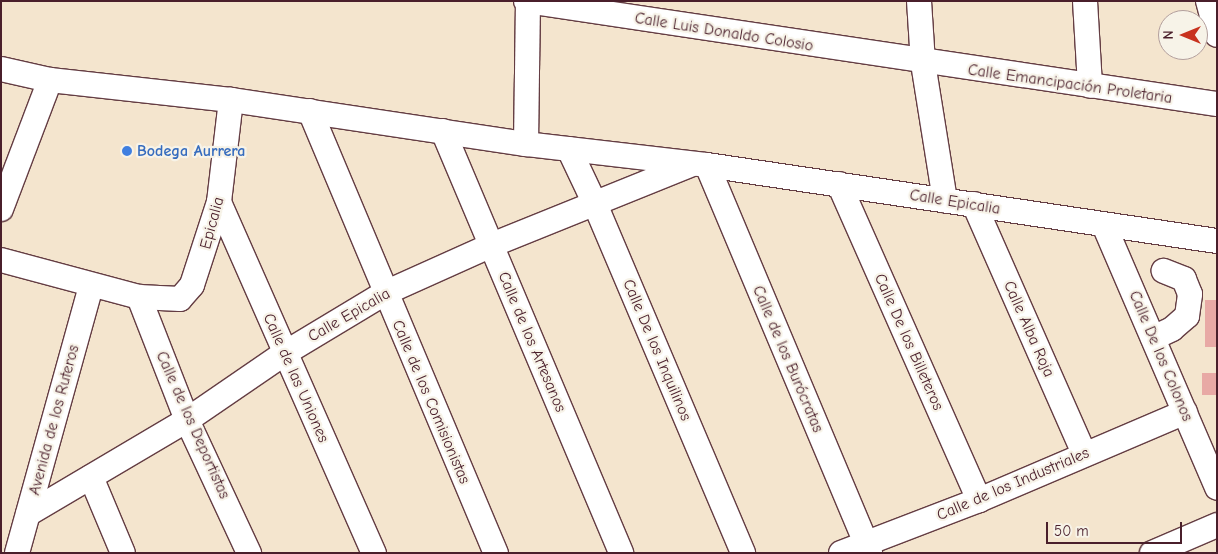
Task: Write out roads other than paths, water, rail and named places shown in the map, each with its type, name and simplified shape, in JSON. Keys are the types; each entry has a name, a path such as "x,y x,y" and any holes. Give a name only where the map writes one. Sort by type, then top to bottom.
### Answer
{"street":[{"path":"526,144 527,1"},
{"name":"Calle Luis Donaldo Colosio","path":"527,1 923,63"},
{"path":"919,1 923,63 945,200"},
{"path":"1085,1 1090,86"},
{"path":"1208,1 1217,35"},
{"name":"Calle Emancipación Proletaria","path":"923,63 1217,104"},
{"name":"Calle Epicalia","path":"1,68 50,80 231,100 526,144 700,164 974,204 1104,226 1217,241"},
{"path":"1,209 10,162 50,80"},
{"name":"Epicalia","path":"1,260 91,286 139,297 172,300 186,294 204,254 219,202 231,100"},
{"name":"Calle de los Comisionistas","path":"310,111 496,553"},
{"name":"Calle de los Artesanos","path":"443,131 621,553"},
{"name":"Calle De los Inquilinos","path":"569,149 595,204 743,553"},
{"name":"Calle Epicalia","path":"28,514 186,420 285,353 385,293 492,245 700,164"},
{"name":"Calle de los Burócratas","path":"700,164 868,549"},
{"name":"Calle De los Billeteros","path":"839,184 979,500"},
{"name":"Calle de las Uniones","path":"219,202 374,553"},
{"name":"Calle Alba Roja","path":"974,204 1084,453"},
{"name":"Calle De los Colonos","path":"1104,226 1217,488"},
{"path":"1153,338 1172,329 1187,316 1190,294 1184,279 1164,272"},
{"name":"Avenida de los Ruteros","path":"16,553 91,286"},
{"name":"Calle de los Deportistas","path":"139,297 186,420 249,553"},
{"name":"Calle de los Industriales","path":"841,553 868,549 1084,453 1185,412"},
{"path":"91,478 123,553"},
{"path":"1152,553 1217,525"}],"place":[{"name":"Bodega Aurrera","path":"127,151"}]}
